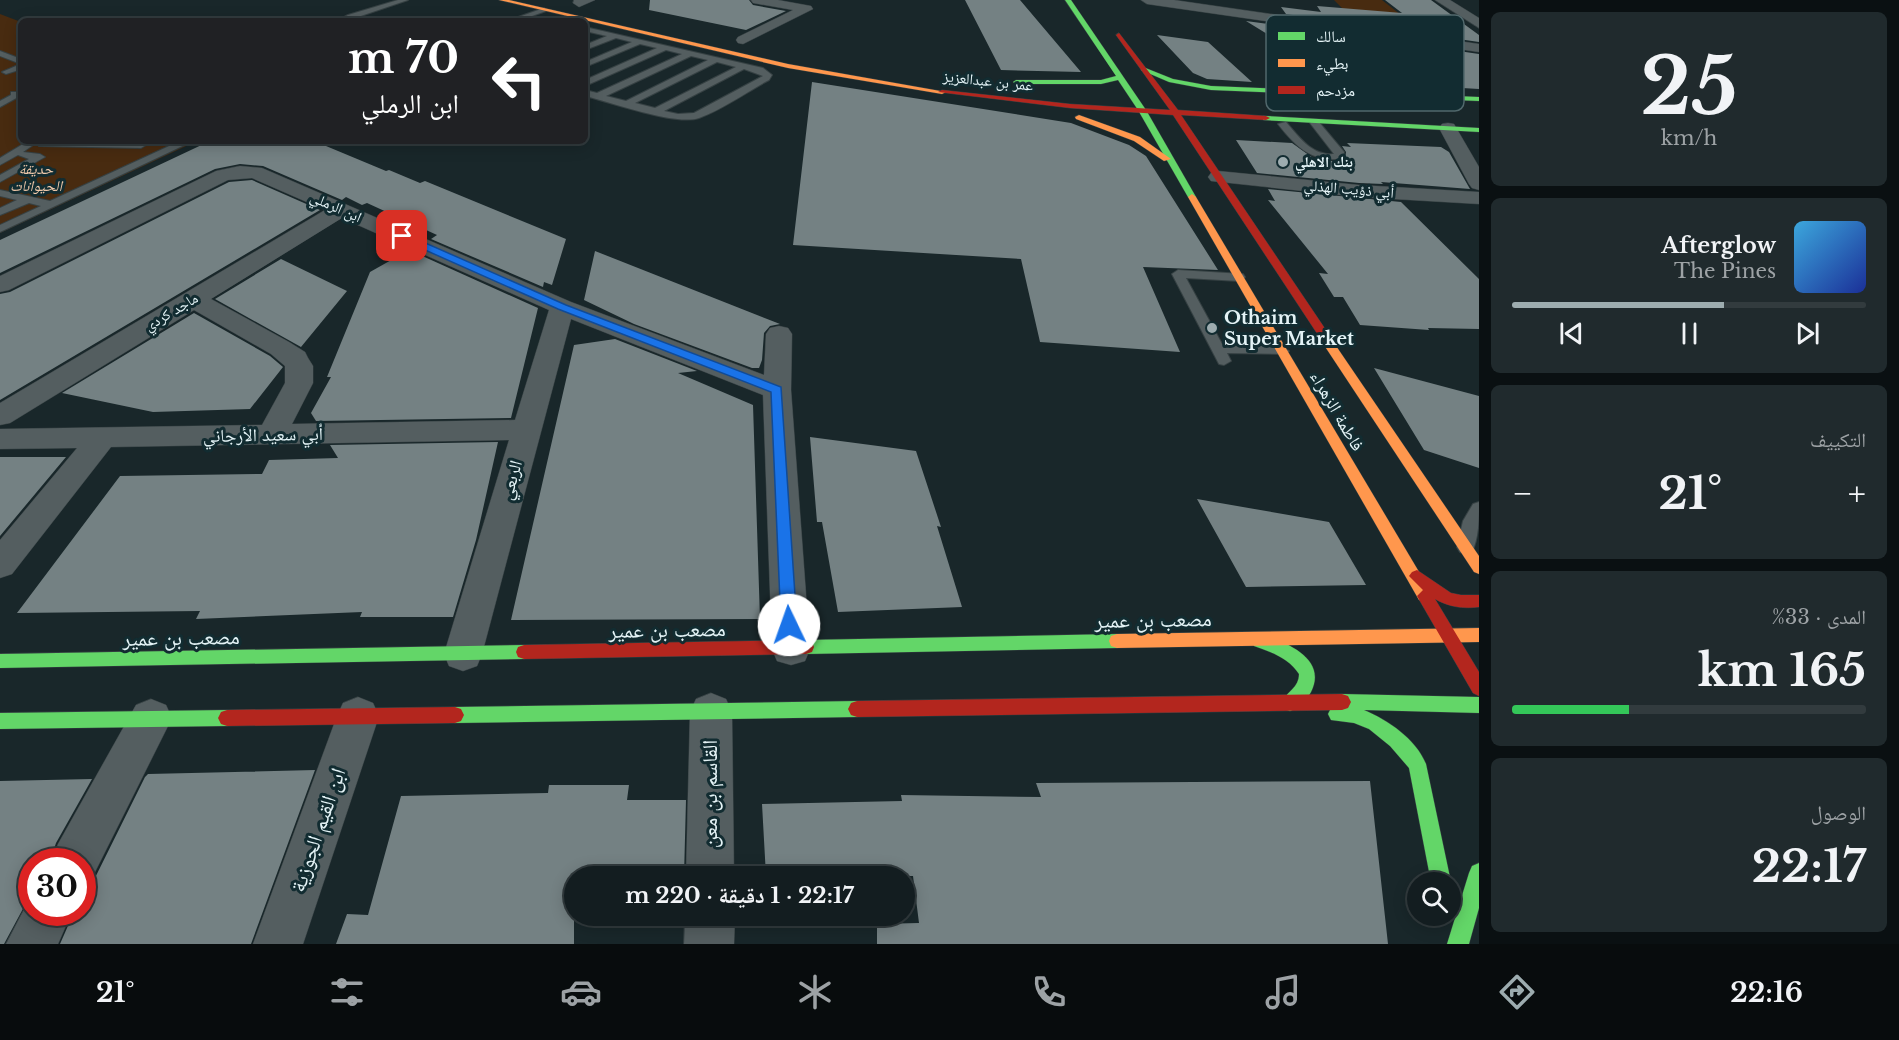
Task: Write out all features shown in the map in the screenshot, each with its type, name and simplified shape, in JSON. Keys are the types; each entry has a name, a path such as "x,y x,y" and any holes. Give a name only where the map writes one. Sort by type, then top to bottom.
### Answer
{"main road":[{"name":"عمر بن عبدالعزيز","path":"502,0 579,18"},
{"path":"563,0 584,2 612,11"},
{"name":"فاطمة الزهراء","path":"1068,0 1142,110 1446,635 1479,688"},
{"name":"عمر بن عبدالعزيز","path":"588,20 818,72 907,88 992,98 1142,110 1479,130"},
{"path":"1113,26 1175,112 1200,131 1218,177 1479,568"},
{"path":"737,39 764,45"},
{"path":"848,62 900,70"},
{"path":"1143,69 1171,81 1211,88 1266,90"},
{"name":"عمر بن عبدالعزيز","path":"1121,77 1094,83 1000,83 1131,94 1266,101"},
{"path":"992,98 1111,127 1149,145 1172,162"},
{"path":"1464,98 1479,99"},
{"name":"عمر بن عبدالعزيز","path":"1464,109 1479,110"},
{"path":"1200,131 1343,122"},
{"path":"1405,564 1427,587 1442,597 1461,603 1479,601"},
{"name":"مصعب بن عمير","path":"0,662 1479,635"},
{"path":"1248,639 1274,644 1302,662 1309,676 1309,689 1303,696 1290,703"},
{"path":"0,720 1367,702 1479,705"},
{"path":"1215,704 1355,715 1375,723 1395,740 1417,764 1439,872"},
{"path":"1458,944 1479,873"},
{"path":"1450,926 1454,944"}],"street":[{"path":"737,39 806,9 757,0"},
{"path":"1147,0 1266,18"},
{"path":"1441,0 1479,24"},
{"path":"1464,46 1479,48"},
{"path":"1448,128 1479,184"},
{"name":"ابن الرملي","path":"0,285 231,173 255,172 562,307 777,390"},
{"name":"أبي ذؤيب الهذلي","path":"1218,177 1359,191 1479,198"},
{"name":"ماجد كردي","path":"0,416 342,209"},
{"path":"193,299 289,352 299,366 300,374 295,392 272,434"},
{"name":"الربعي","path":"463,654 525,430 562,307"},
{"path":"779,334 777,390 790,649"},
{"name":"أبي سعيد الأرجاني","path":"0,439 525,430"},
{"path":"0,564 102,438"},
{"name":"القاسم بن معن","path":"710,866 711,712"},
{"name":"ابن القيم الجوزية","path":"278,944 358,716"},
{"path":"82,848 151,718"},
{"path":"31,944 41,926"},
{"path":"709,944 710,926"}],"lane":[{"path":"346,18 405,0"},
{"path":"368,18 417,1"},
{"path":"526,18 544,10"},
{"path":"588,31 764,71 768,76 693,117 682,118 588,94"},
{"path":"588,47 615,36"},
{"path":"588,64 639,42"},
{"path":"13,67 0,52 15,47"},
{"path":"588,82 664,48"},
{"path":"598,96 689,54"},
{"path":"627,104 715,60"},
{"path":"657,111 742,66"},
{"path":"0,104 16,96 12,90"},
{"path":"1283,124 1309,153 1329,158 1339,156 1340,152 1315,123"},
{"path":"0,162 36,144"},
{"path":"0,168 37,144"},
{"path":"107,144 141,145"},
{"path":"0,229 182,144"},
{"path":"0,179 40,157 23,155"},
{"path":"121,160 143,162"},
{"path":"0,193 52,205"},
{"path":"0,212 28,199"},
{"path":"1224,361 1178,274 1239,277"},
{"path":"1217,348 1282,351"},
{"path":"1466,548 1472,521 1479,508"}],"green space":[{"path":"1334,0 1382,0 1401,15 1346,12"},
{"name":"حديقة الحيوانات","path":"0,14 18,21 18,144 191,144 0,233"}],"building":[{"path":"650,0 749,0 753,5 786,11 746,30 649,10"},
{"path":"965,0 1020,0 1081,72 1001,70"},
{"path":"1385,0 1431,0 1452,15 1293,15 1286,14 1281,7 1321,12 1317,6 1402,13"},
{"path":"1246,21 1266,24 1266,33"},
{"path":"1464,24 1479,35 1479,42 1464,40"},
{"path":"1157,35 1208,42 1252,82 1207,79 1193,73"},
{"path":"1464,52 1479,54 1479,89 1464,88"},
{"path":"812,82 1071,123 1129,145 1146,156 1218,270 1143,267 1180,352 1040,342 1021,259 793,245"},
{"path":"1236,140 1292,143 1313,158 1332,161 1345,160 1346,152 1342,146 1351,147 1347,143 1441,147 1449,152 1470,189 1381,182 1383,184 1359,183 1257,173"},
{"path":"204,144 321,144 386,171 389,170 420,183 425,181 566,239 552,285 544,282 543,287 431,239 437,235 367,203 362,205 346,197 342,200 263,166 240,164 215,169 0,273 0,240"},
{"path":"252,180 320,210 0,400 0,294 10,292 229,182"},
{"path":"1268,189 1401,202 1479,279 1479,329 1428,328 1429,330 1360,325 1343,297 1334,297 1319,273 1328,274 1268,200 1275,201"},
{"path":"409,250 538,308 511,418 316,421 311,413 331,377 327,377 370,272"},
{"path":"595,251 780,324 770,326 764,333 762,360 759,368 752,368 634,324 584,300"},
{"path":"281,259 347,291 301,347 215,299"},
{"path":"194,313 270,356 283,367 250,409 153,412 62,393"},
{"path":"615,339 697,371 678,373 753,405 760,619 511,620 574,345"},
{"path":"1374,368 1479,396 1479,468 1424,450"},
{"path":"810,437 916,451 941,527 937,526 962,607 838,612 822,522 817,522"},
{"path":"498,442 476,540 453,617 360,617 362,612 196,619 200,611 17,613 120,476 262,474 269,460 338,458 330,445"},
{"path":"0,457 66,457 0,536"},
{"path":"1197,499 1329,522 1366,585 1246,587"},
{"path":"315,770 251,944 60,944 68,926 96,926 96,876 148,774"},
{"path":"92,779 54,848 18,848 18,918 4,944 0,944 0,781"},
{"path":"1370,781 1388,944 877,944 877,926 915,926 915,923 919,923 915,866 765,866 762,804 902,801 901,795 1041,797 1036,783"},
{"path":"549,785 629,785 627,800 686,800 684,866 564,866 564,926 574,926 574,944 336,944 347,914 368,915 401,796 548,793"}],"traffic: fast":[{"path":"1068,0 1142,110 1192,197"},
{"path":"1143,69 1171,81 1211,88 1266,90"},
{"path":"1016,82 1101,82 1121,77"},
{"path":"1464,98 1479,99"},
{"path":"1266,118 1479,130"},
{"path":"806,647 1117,641"},
{"path":"1260,641 1284,650 1302,664 1307,673 1307,682 1302,692 1290,703"},
{"path":"0,661 524,652"},
{"path":"1342,702 1479,705"},
{"path":"455,715 857,709"},
{"path":"1337,714 1355,715 1375,723 1396,740 1417,764 1439,872"},
{"path":"0,721 227,718"},
{"path":"1458,944 1479,873"}],"traffic: slow":[{"path":"502,0 580,18"},
{"path":"588,20 788,66 942,92"},
{"path":"1079,117 1137,139 1167,159"},
{"path":"1192,197 1425,596"},
{"path":"1328,342 1479,568"},
{"path":"1117,641 1479,635"}],"traffic: jam":[{"path":"1119,35 1175,112 1328,342"},
{"path":"942,92 1070,106 1266,118"},
{"path":"1417,576 1445,597 1461,602 1479,601"},
{"path":"1425,596 1479,688"},
{"path":"524,652 806,647"},
{"path":"857,709 1342,702"},
{"path":"227,718 455,715"}],"place":[{"name":"بنك الاهلي","path":"1283,162"},
{"name":"Othaim Super Market","path":"1212,328"}],"route":[{"path":"402,236 562,307 777,390 789,625"}]}
